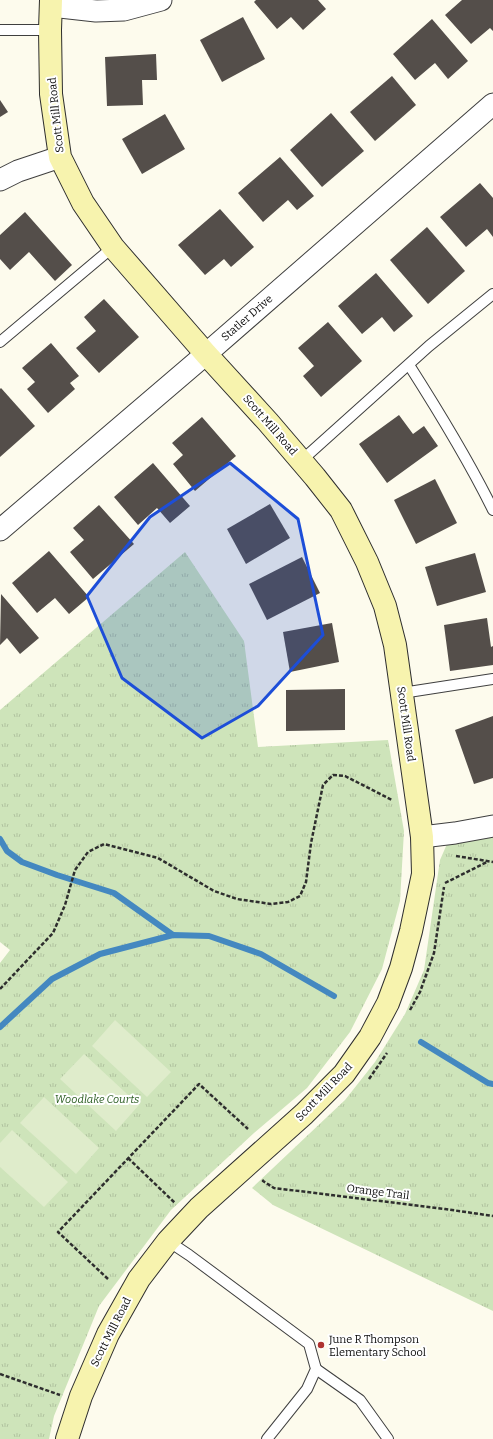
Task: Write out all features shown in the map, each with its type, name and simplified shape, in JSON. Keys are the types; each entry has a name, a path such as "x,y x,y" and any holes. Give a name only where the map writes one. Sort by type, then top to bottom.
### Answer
{"street":[{"path":"51,3 103,11 124,10 161,0"},
{"name":"Scott Mill Road","path":"51,3 51,94 60,157 83,203 113,247 206,354 268,422 341,510 367,562 385,606 395,645 422,837 423,874 412,931 401,968 388,1003 370,1037 344,1074 304,1114 199,1208 168,1241 139,1279 108,1334 79,1402 67,1439"},
{"name":"Statler Drive","path":"0,530 206,354 493,104"},
{"path":"0,180 18,171 60,157"},
{"path":"422,837 493,826"}],"lane":[{"path":"0,30 50,30"},
{"path":"0,342 113,247"},
{"path":"301,461 429,346 493,294"},
{"path":"409,365 447,424 474,470 493,510"},
{"path":"402,693 493,679"},
{"path":"168,1241 309,1344 316,1369 360,1400 388,1439"},
{"path":"267,1439 307,1389 316,1369"}],"path":[{"path":"0,989 53,932 65,905 75,870 88,852 104,844 158,858 214,891 231,897 271,904 288,902 300,896 306,882 311,843 324,785 333,775 345,776 392,800"},
{"path":"452,855 493,862"},
{"path":"445,883 488,862"},
{"path":"108,1279 58,1232 199,1084 248,1129"},
{"path":"128,1158 189,1218"},
{"name":"Orange Trail","path":"263,1181 274,1188 493,1216"},
{"path":"0,1374 79,1402"}],"highlighted area":[{"path":"230,463 298,519 323,635 258,706 202,738 122,678 87,596 150,517"}],"green space":[{"name":"Woodlake Courts","path":"185,552 244,641 258,747 388,740 404,831 400,901 382,969 350,1032 307,1088 254,1133 171,1210 99,1306 54,1416 49,1439 0,1439 0,963 10,950 0,942 0,710"},
{"path":"493,835 493,1311 273,1205 252,1188 345,1100 375,1062 405,1014 424,970 440,860 447,844"},
{"path":"115,1020 171,1072 147,1097 92,1046"},
{"name":"Woodlake Courts","path":"84,1054 139,1105 116,1131 60,1079"},
{"path":"44,1097 99,1148 76,1174 20,1123"},
{"path":"12,1130 68,1182 44,1207 0,1167 0,1143"}],"building":[{"path":"256,0 318,0 326,9 303,30 291,17 277,29 254,2"},
{"path":"462,0 493,0 493,31 490,28 471,44 445,15"},
{"path":"243,17 265,59 222,82 200,40"},
{"path":"432,19 468,61 448,79 435,63 415,80 393,54"},
{"path":"156,54 157,80 142,80 143,105 107,106 105,57"},
{"path":"392,76 416,105 375,141 350,112"},
{"path":"0,100 8,112 0,117"},
{"path":"331,113 364,151 322,187 290,150"},
{"path":"165,114 185,149 142,174 122,139"},
{"path":"280,157 314,196 297,210 288,200 263,222 238,193"},
{"path":"480,183 493,198 493,237 487,229 466,247 440,217"},
{"path":"220,209 254,247 231,267 224,259 205,275 178,245"},
{"path":"25,212 72,265 55,281 29,252 10,270 0,259 0,235"},
{"path":"427,227 465,271 428,304 390,260"},
{"path":"376,273 413,316 394,332 382,317 362,334 338,306"},
{"path":"104,299 139,337 99,373 76,348 96,331 84,317"},
{"path":"328,322 362,361 321,397 303,376 314,366 298,348"},
{"path":"51,343 79,376 70,383 75,389 48,413 27,389 35,382 22,368"},
{"path":"1,388 35,426 0,457 0,389"},
{"path":"399,415 413,434 424,426 438,446 387,483 359,444"},
{"path":"202,417 236,456 195,491 173,464 183,455 172,443"},
{"path":"153,463 190,506 170,523 157,508 138,525 114,497"},
{"path":"435,479 457,523 416,544 394,500"},
{"path":"270,504 290,538 246,564 227,529"},
{"path":"99,505 134,544 93,579 70,552 84,540 73,528"},
{"path":"49,551 89,597 69,614 55,598 37,613 12,583"},
{"path":"475,553 486,592 437,606 425,567"},
{"path":"302,557 320,593 267,620 249,584"},
{"path":"1,594 39,638 20,654 7,638 0,645"},
{"path":"487,618 491,647 493,646 493,665 450,671 444,625"},
{"path":"332,623 339,662 290,672 283,632"},
{"path":"345,689 345,730 286,731 286,690"},
{"path":"493,716 493,778 474,784 455,730"}],"waterway":[{"path":"0,839 7,851 22,862 114,893 173,935"},
{"path":"0,1027 52,979 100,954 173,935 209,936 261,954 334,996"},
{"path":"421,1042 488,1083 493,1084"}],"place":[{"name":"June R Thompson Elementary School","path":"321,1345"}]}
